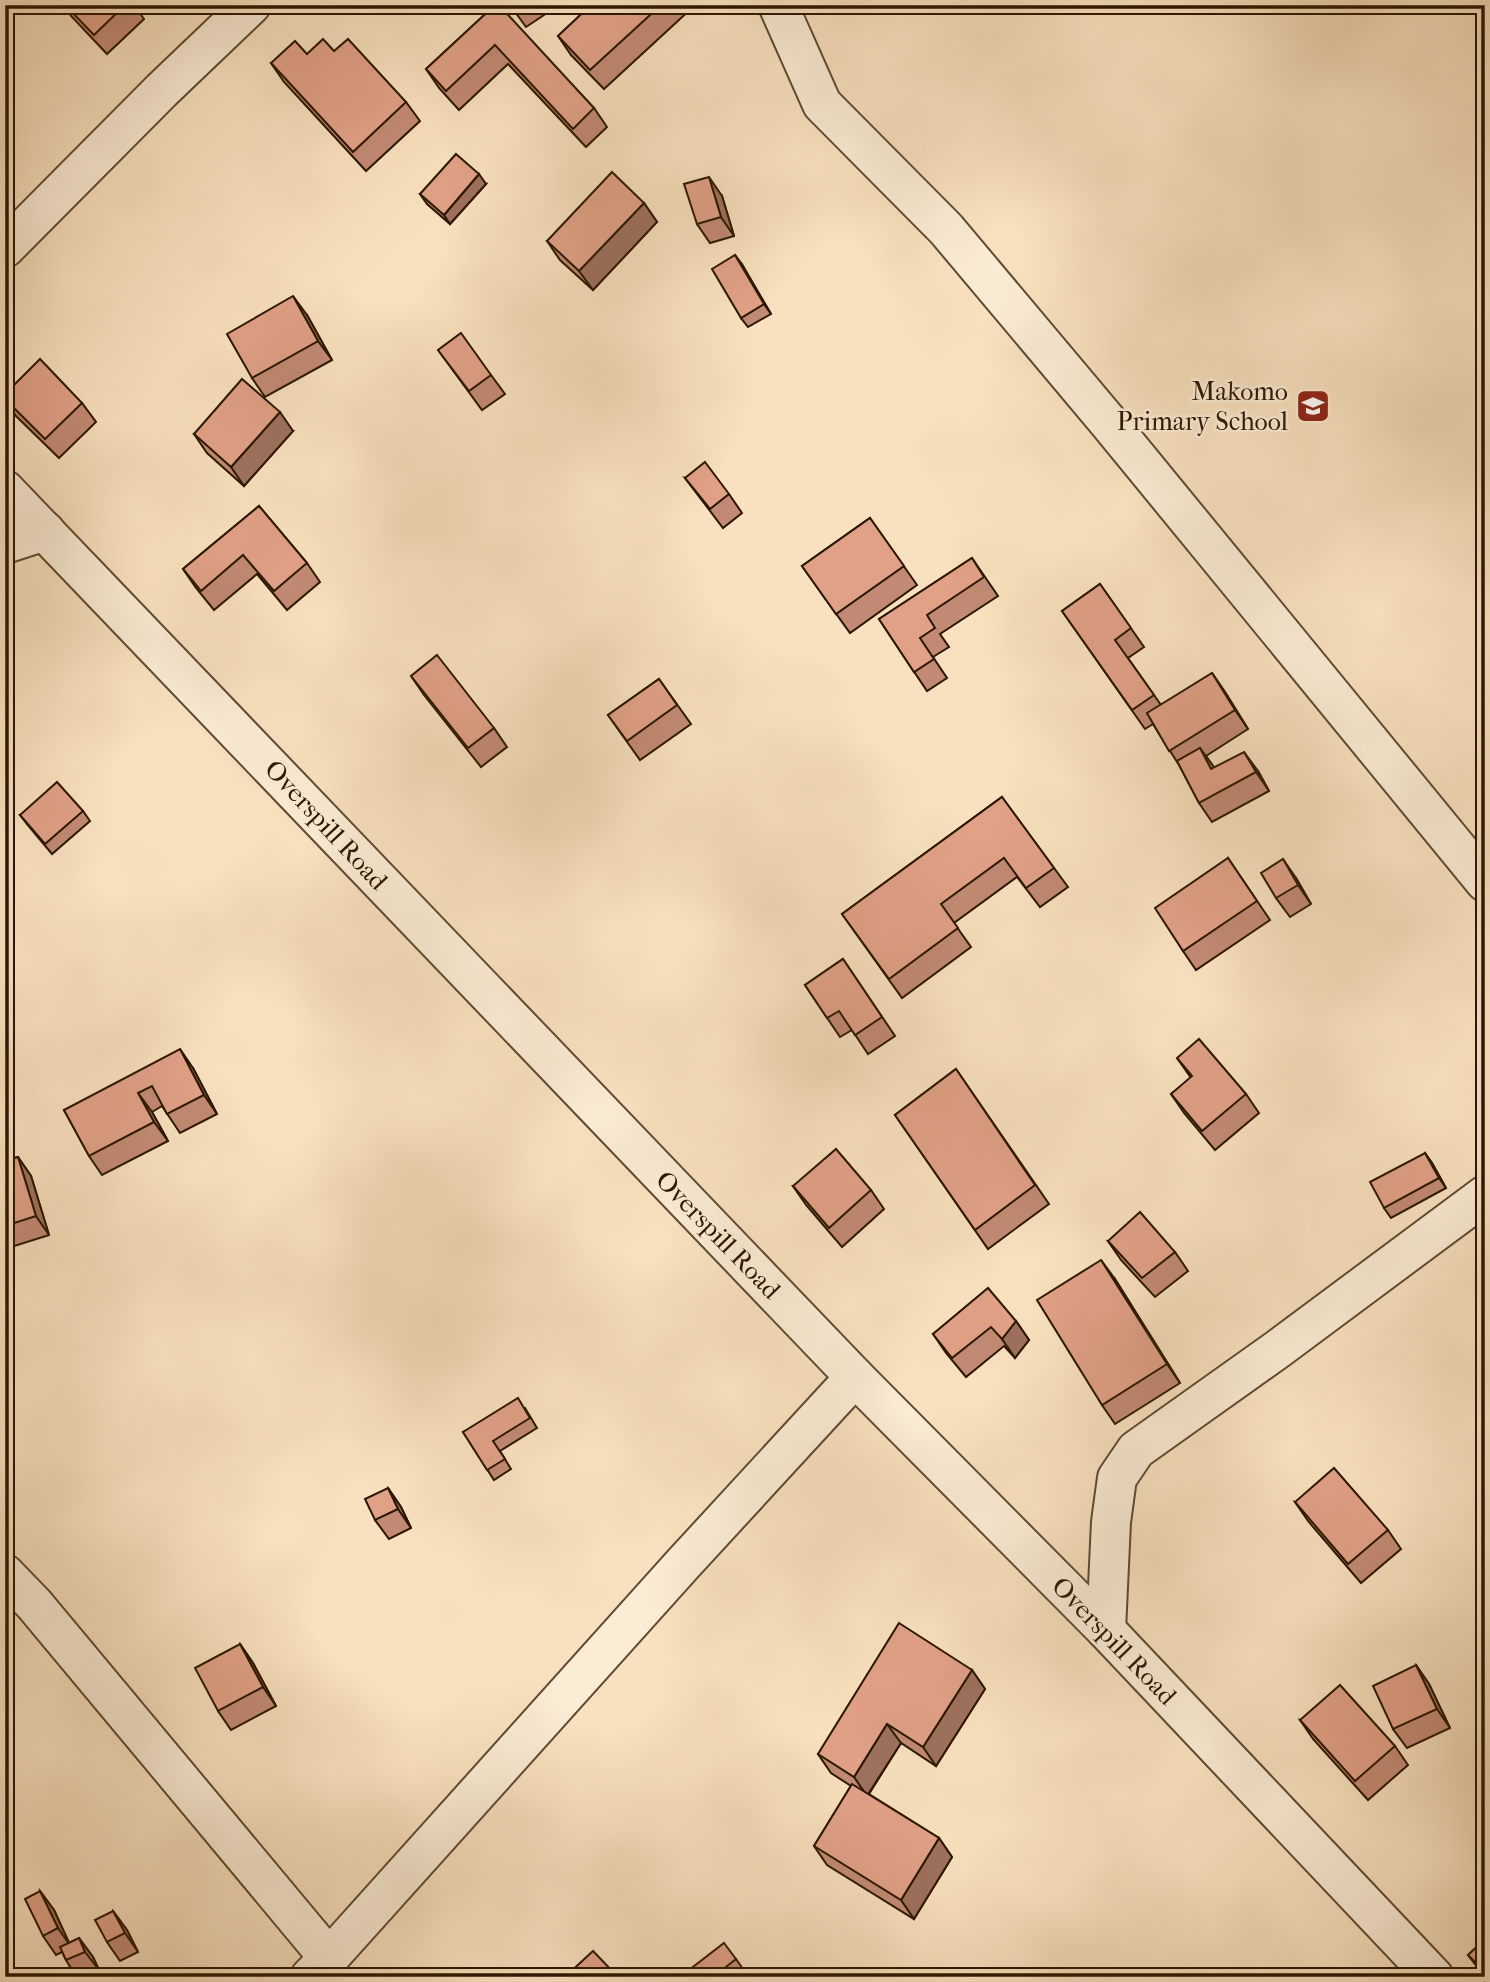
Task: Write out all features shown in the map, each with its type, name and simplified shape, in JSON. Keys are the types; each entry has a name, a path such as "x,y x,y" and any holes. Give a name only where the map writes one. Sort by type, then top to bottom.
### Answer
{"street":[{"path":"5,248 251,5"},
{"path":"778,5 822,104 946,229 1109,423 1485,882"},
{"name":"Overspill Road","path":"5,490 194,684 345,847 855,1377 1106,1630 1434,1977"},
{"path":"5,544 45,531"},
{"path":"1106,1630 1111,1522 1117,1478 1136,1450 1278,1349 1485,1195"},
{"path":"5,1574 34,1604 319,1968 855,1377"}],"building":[{"path":"65,5 125,5 94,35"},
{"path":"495,5 499,5 594,108 573,129 495,45 446,91 426,69"},
{"path":"591,5 661,5 590,70 558,36"},
{"path":"323,39 334,51 348,39 406,102 353,152 271,63 295,41 307,54"},
{"path":"456,154 479,174 444,215 420,194"},
{"path":"612,172 644,203 579,271 547,241"},
{"path":"709,177 721,217 697,224 684,184"},
{"path":"735,255 764,304 741,318 712,269"},
{"path":"293,296 318,341 252,378 227,334"},
{"path":"461,333 491,375 469,391 438,350"},
{"path":"40,359 82,403 45,439 5,399 5,394"},
{"path":"242,379 280,412 231,467 194,434"},
{"path":"705,462 729,494 710,509 685,478"},
{"path":"259,506 307,563 274,591 243,555 201,591 183,569"},
{"path":"870,518 904,566 836,614 802,566"},
{"path":"972,558 984,577 927,615 935,628 920,638 934,659 914,672 879,619"},
{"path":"1100,584 1131,628 1115,640 1154,695 1132,710 1062,611"},
{"path":"437,655 494,728 468,748 411,676"},
{"path":"1212,673 1235,710 1169,751 1147,713"},
{"path":"659,679 677,705 627,741 608,715"},
{"path":"1200,748 1211,769 1244,752 1256,772 1199,803 1177,761"},
{"path":"57,782 83,811 45,844 20,815"},
{"path":"1002,797 1054,868 1026,888 1004,858 941,904 958,928 889,979 842,914"},
{"path":"1228,858 1257,901 1183,951 1155,908"},
{"path":"1283,859 1298,885 1276,898 1261,873"},
{"path":"843,959 882,1017 855,1035 839,1011 827,1018 805,985"},
{"path":"1199,1039 1246,1094 1202,1131 1171,1094 1192,1076 1177,1058"},
{"path":"180,1049 204,1095 167,1114 152,1086 138,1093 154,1122 89,1156 64,1110"},
{"path":"956,1069 1035,1185 975,1230 895,1115"},
{"path":"836,1149 871,1190 829,1228 793,1186"},
{"path":"1425,1153 1439,1178 1384,1208 1370,1182"},
{"path":"18,1157 36,1216 5,1226 5,1161"},
{"path":"1140,1212 1175,1252 1142,1278 1108,1241"},
{"path":"1101,1260 1167,1364 1102,1405 1037,1300"},
{"path":"988,1288 1016,1321 1002,1339 991,1327 952,1358 933,1334"},
{"path":"518,1398 530,1418 493,1441 505,1459 487,1470 463,1432"},
{"path":"1334,1468 1388,1530 1348,1564 1295,1502"},
{"path":"388,1488 398,1509 375,1520 365,1499"},
{"path":"899,1623 972,1670 923,1747 887,1724 854,1777 818,1754"},
{"path":"240,1644 263,1687 218,1711 195,1668"},
{"path":"1416,1665 1437,1709 1393,1729 1373,1686"},
{"path":"1340,1685 1395,1746 1355,1781 1300,1720"},
{"path":"852,1784 939,1838 901,1900 814,1846"},
{"path":"40,1891 58,1928 43,1936 25,1899"},
{"path":"113,1911 125,1933 107,1942 95,1920"},
{"path":"79,1938 85,1952 66,1960 60,1947"},
{"path":"1485,1939 1485,1972 1468,1955"},
{"path":"724,1943 736,1959 713,1977 680,1977"},
{"path":"593,1951 618,1977 565,1977"},
{"path":"77,1968 82,1977 61,1977"}],"place":[{"name":"Makomo Primary School","path":"1313,406"}]}
